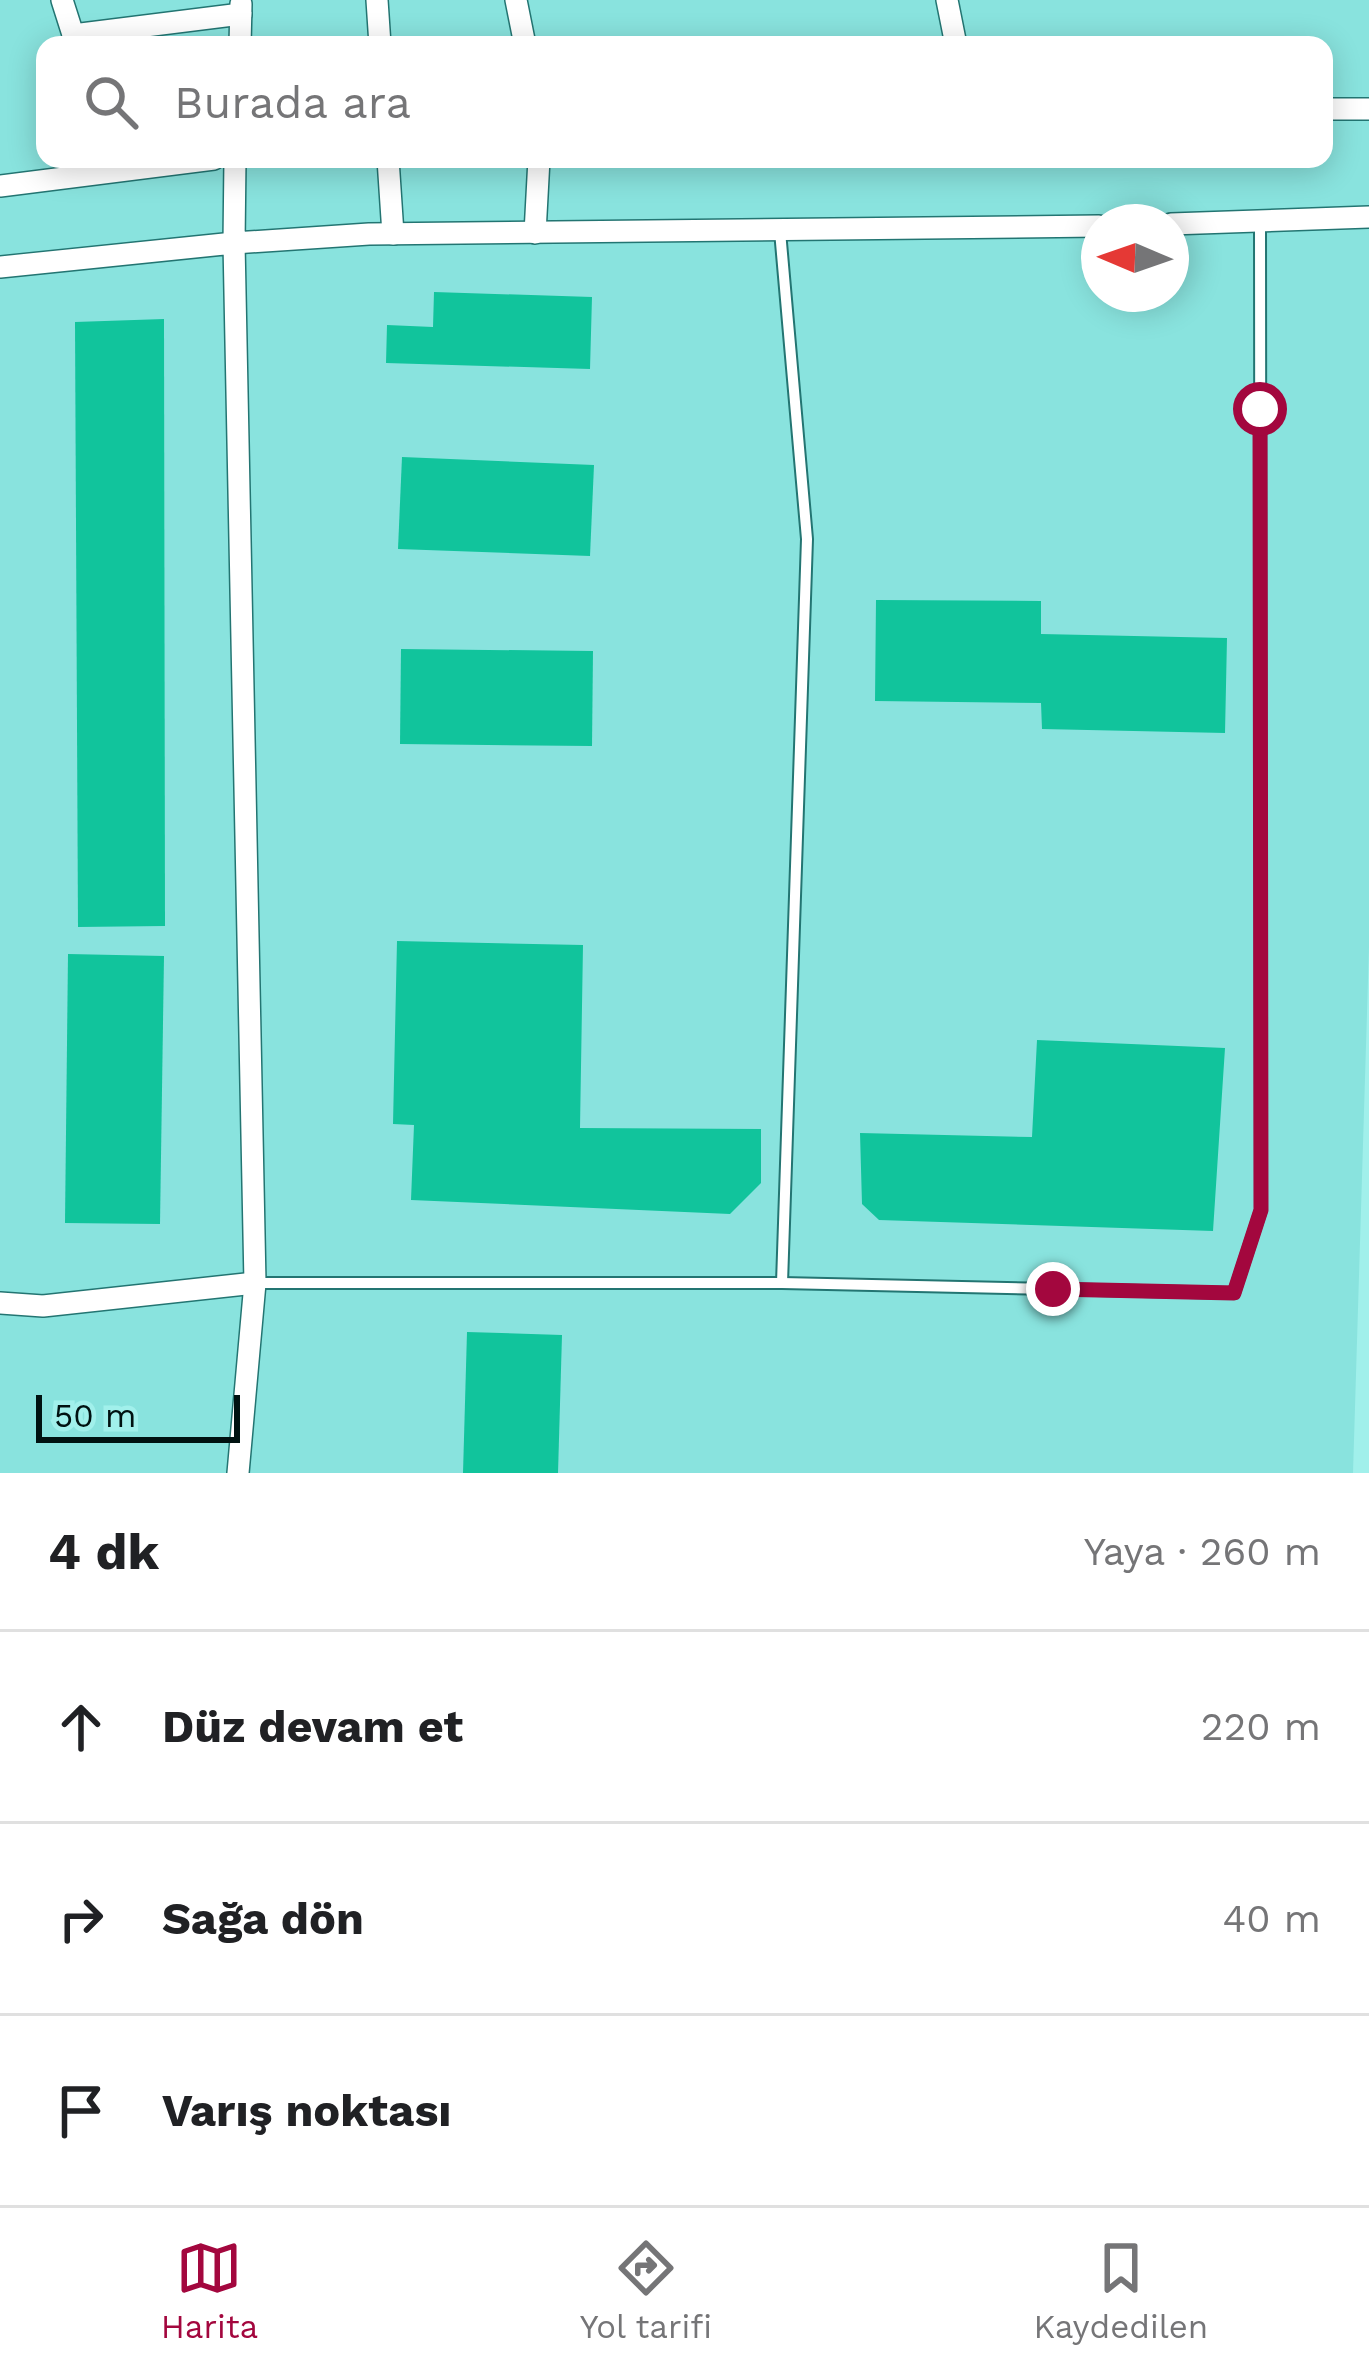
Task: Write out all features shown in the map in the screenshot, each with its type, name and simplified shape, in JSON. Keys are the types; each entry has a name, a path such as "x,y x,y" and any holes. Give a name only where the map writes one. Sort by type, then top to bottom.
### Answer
{"street":[{"path":"62,0 74,36"},
{"path":"377,0 379,36"},
{"path":"516,0 523,36"},
{"path":"947,0 954,36"},
{"path":"95,36 241,7"},
{"path":"1333,109 1369,109"},
{"path":"0,186 93,168"},
{"path":"235,168 255,1283 238,1473"},
{"path":"389,168 394,234"},
{"path":"535,233 539,168"},
{"path":"1189,223 1369,217"},
{"path":"0,267 234,243 394,234 1081,226"},
{"path":"0,1303 43,1306 255,1283"}],"lane":[{"path":"255,1283 782,1283 1234,1293 1261,1210 1260,221"},
{"path":"780,231 807,539 782,1283"}],"shaded area":[{"path":"0,0 1369,0 1369,947 1353,1473 0,1473"}],"building":[{"path":"434,292 592,297 590,369 386,363 387,325 433,327"},
{"path":"164,319 165,926 78,927 75,322"},
{"path":"402,457 594,465 590,556 398,549"},
{"path":"876,600 1041,601 1041,634 1227,638 1225,733 1042,729 1041,703 875,701"},
{"path":"401,649 593,651 592,746 400,744"},
{"path":"397,941 583,945 580,1128 761,1129 761,1183 730,1214 411,1200 414,1125 393,1124"},
{"path":"68,954 164,956 160,1224 65,1223"},
{"path":"1037,1040 1225,1048 1213,1231 879,1220 862,1204 860,1133 1032,1137"},
{"path":"467,1332 562,1335 558,1473 463,1473"}],"route":[{"path":"1053,1289 1234,1293 1261,1210 1260,409"}]}
